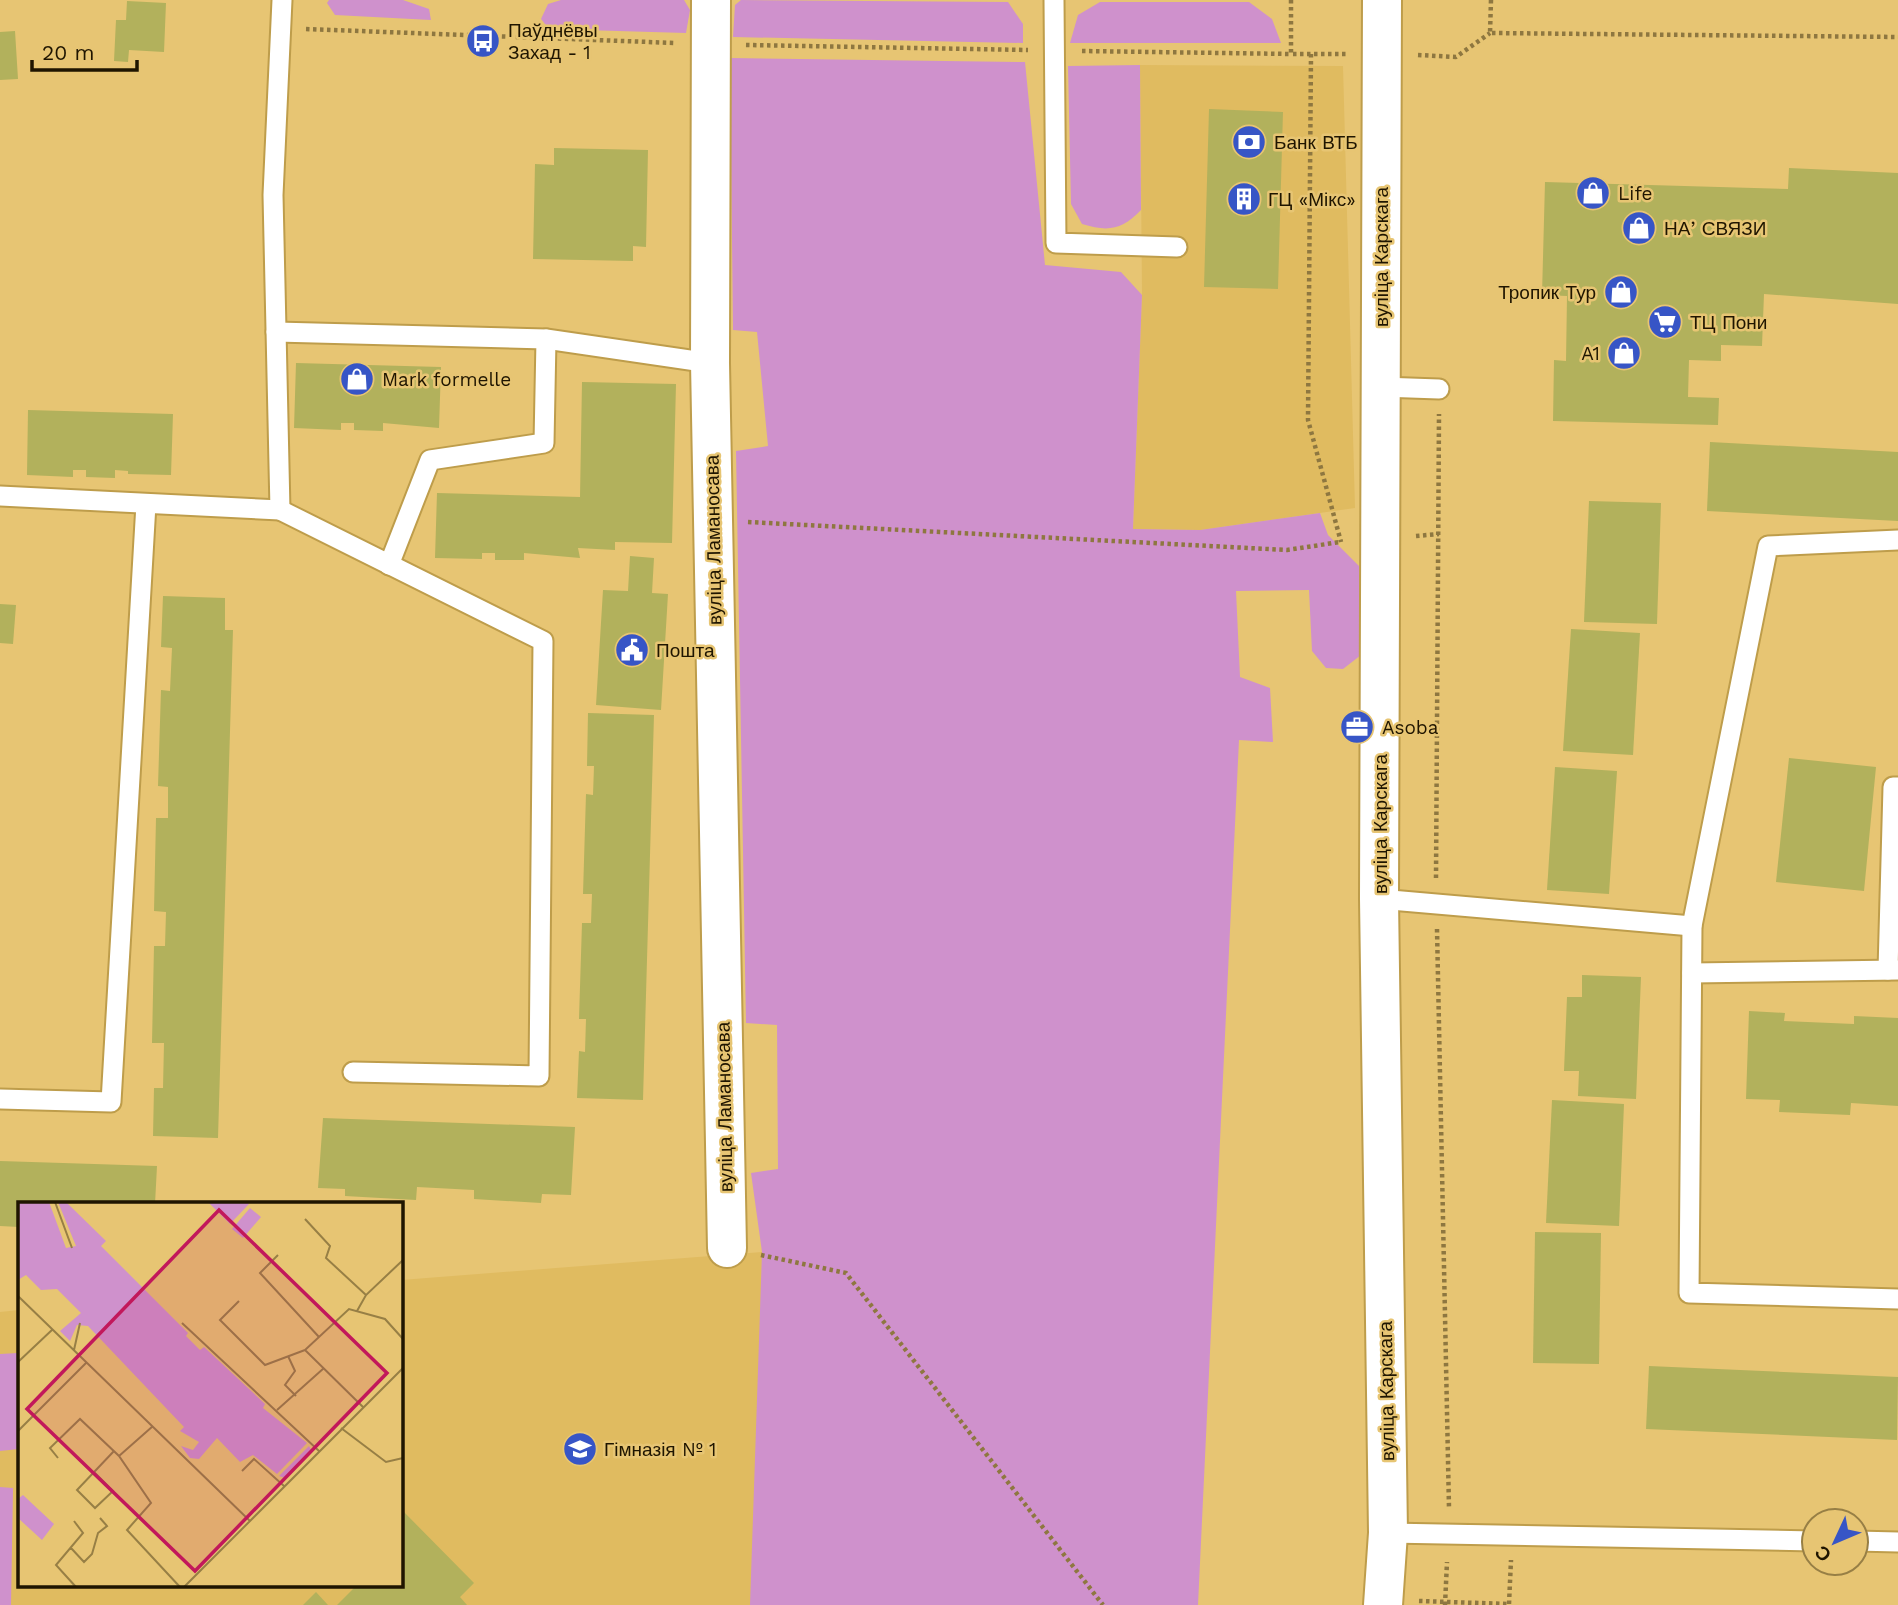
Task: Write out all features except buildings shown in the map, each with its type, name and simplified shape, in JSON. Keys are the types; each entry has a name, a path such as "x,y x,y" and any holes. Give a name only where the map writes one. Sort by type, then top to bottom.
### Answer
{"street":[{"name":"вуліца Ламаносава","path":"711,0 710,363 727,1248"},
{"name":"вуліца Карскага","path":"1382,0 1379,899 1388,1533 1383,1602"}],"lane":[{"path":"280,510 273,195 282,0"},
{"path":"1054,0 1056,243 1177,247"},
{"path":"276,332 546,339 710,363"},
{"path":"389,565 430,460 544,443 546,339"},
{"path":"1381,387 1439,389"},
{"path":"0,496 280,510 542,641 539,1076 353,1072"},
{"path":"0,1099 111,1102 146,504"},
{"path":"1898,540 1768,546 1692,926 1689,1293 1898,1299"},
{"path":"1692,973 1893,970 1893,787 1898,787"},
{"path":"1379,899 1692,926"},
{"path":"1388,1533 1800,1541"},
{"path":"1870,1541 1898,1542"}],"path":[{"path":"1491,0 1490,33 1898,37"},
{"path":"280,28 711,45 1292,54"},
{"path":"1311,54 1308,420 1340,542"},
{"path":"1439,389 1436,904 1449,1534 1445,1603"},
{"path":"713,520 1287,550 1340,542 1438,534"},
{"path":"727,1248 846,1273 1103,1605"},
{"path":"1383,1602 1509,1604 1513,1535"}],"shaded area":[{"path":"329,0 403,0 429,9 431,20 335,15 327,3"},
{"path":"561,0 684,0 690,10 686,33 549,29 541,19 548,4"},
{"path":"741,0 1008,2 1023,24 1023,43 733,37 735,5"},
{"path":"1100,2 1249,2 1272,19 1281,43 1070,43 1078,15"},
{"path":"730,58 1025,62 1045,265 1121,272 1142,295 1133,529 1200,530 1320,513 1328,535 1359,566 1361,655 1343,669 1326,668 1312,651 1309,590 1236,591 1240,677 1270,688 1273,742 1239,740 1198,1605 750,1605 762,1252 751,1173 778,1169 777,1025 746,1023 736,451 768,446 757,332 733,330"},
{"path":"1140,65 1343,66 1355,508 1200,530 1133,529 1142,295"},
{"path":"1140,65 1141,210 1127,222 1114,228 1082,224 1071,204 1068,66"},
{"name":"Гімназія № 1","path":"762,1252 758,1605 0,1605 0,1312 18,1310 18,1588 402,1588 402,1280"},
{"path":"18,1353 18,1449 0,1451 0,1354"},
{"path":"0,1487 13,1488 11,1605 0,1605"}],"place":[{"name":"Паўднёвы Захад - 1","path":"483,41"},
{"name":"Банк ВТБ","path":"1249,142"},
{"name":"Life","path":"1593,193"},
{"name":"ГЦ «Мікс»","path":"1244,199"},
{"name":"НАʼСВЯЗИ","path":"1639,228"},
{"name":"Тропик Тур","path":"1621,292"},
{"name":"ТЦ Пони","path":"1665,322"},
{"name":"A1","path":"1624,353"},
{"name":"Mark formelle","path":"357,379"},
{"name":"Пошта","path":"632,650"},
{"name":"Asoba","path":"1357,727"},
{"name":"Гімназія № 1","path":"580,1449"}]}
